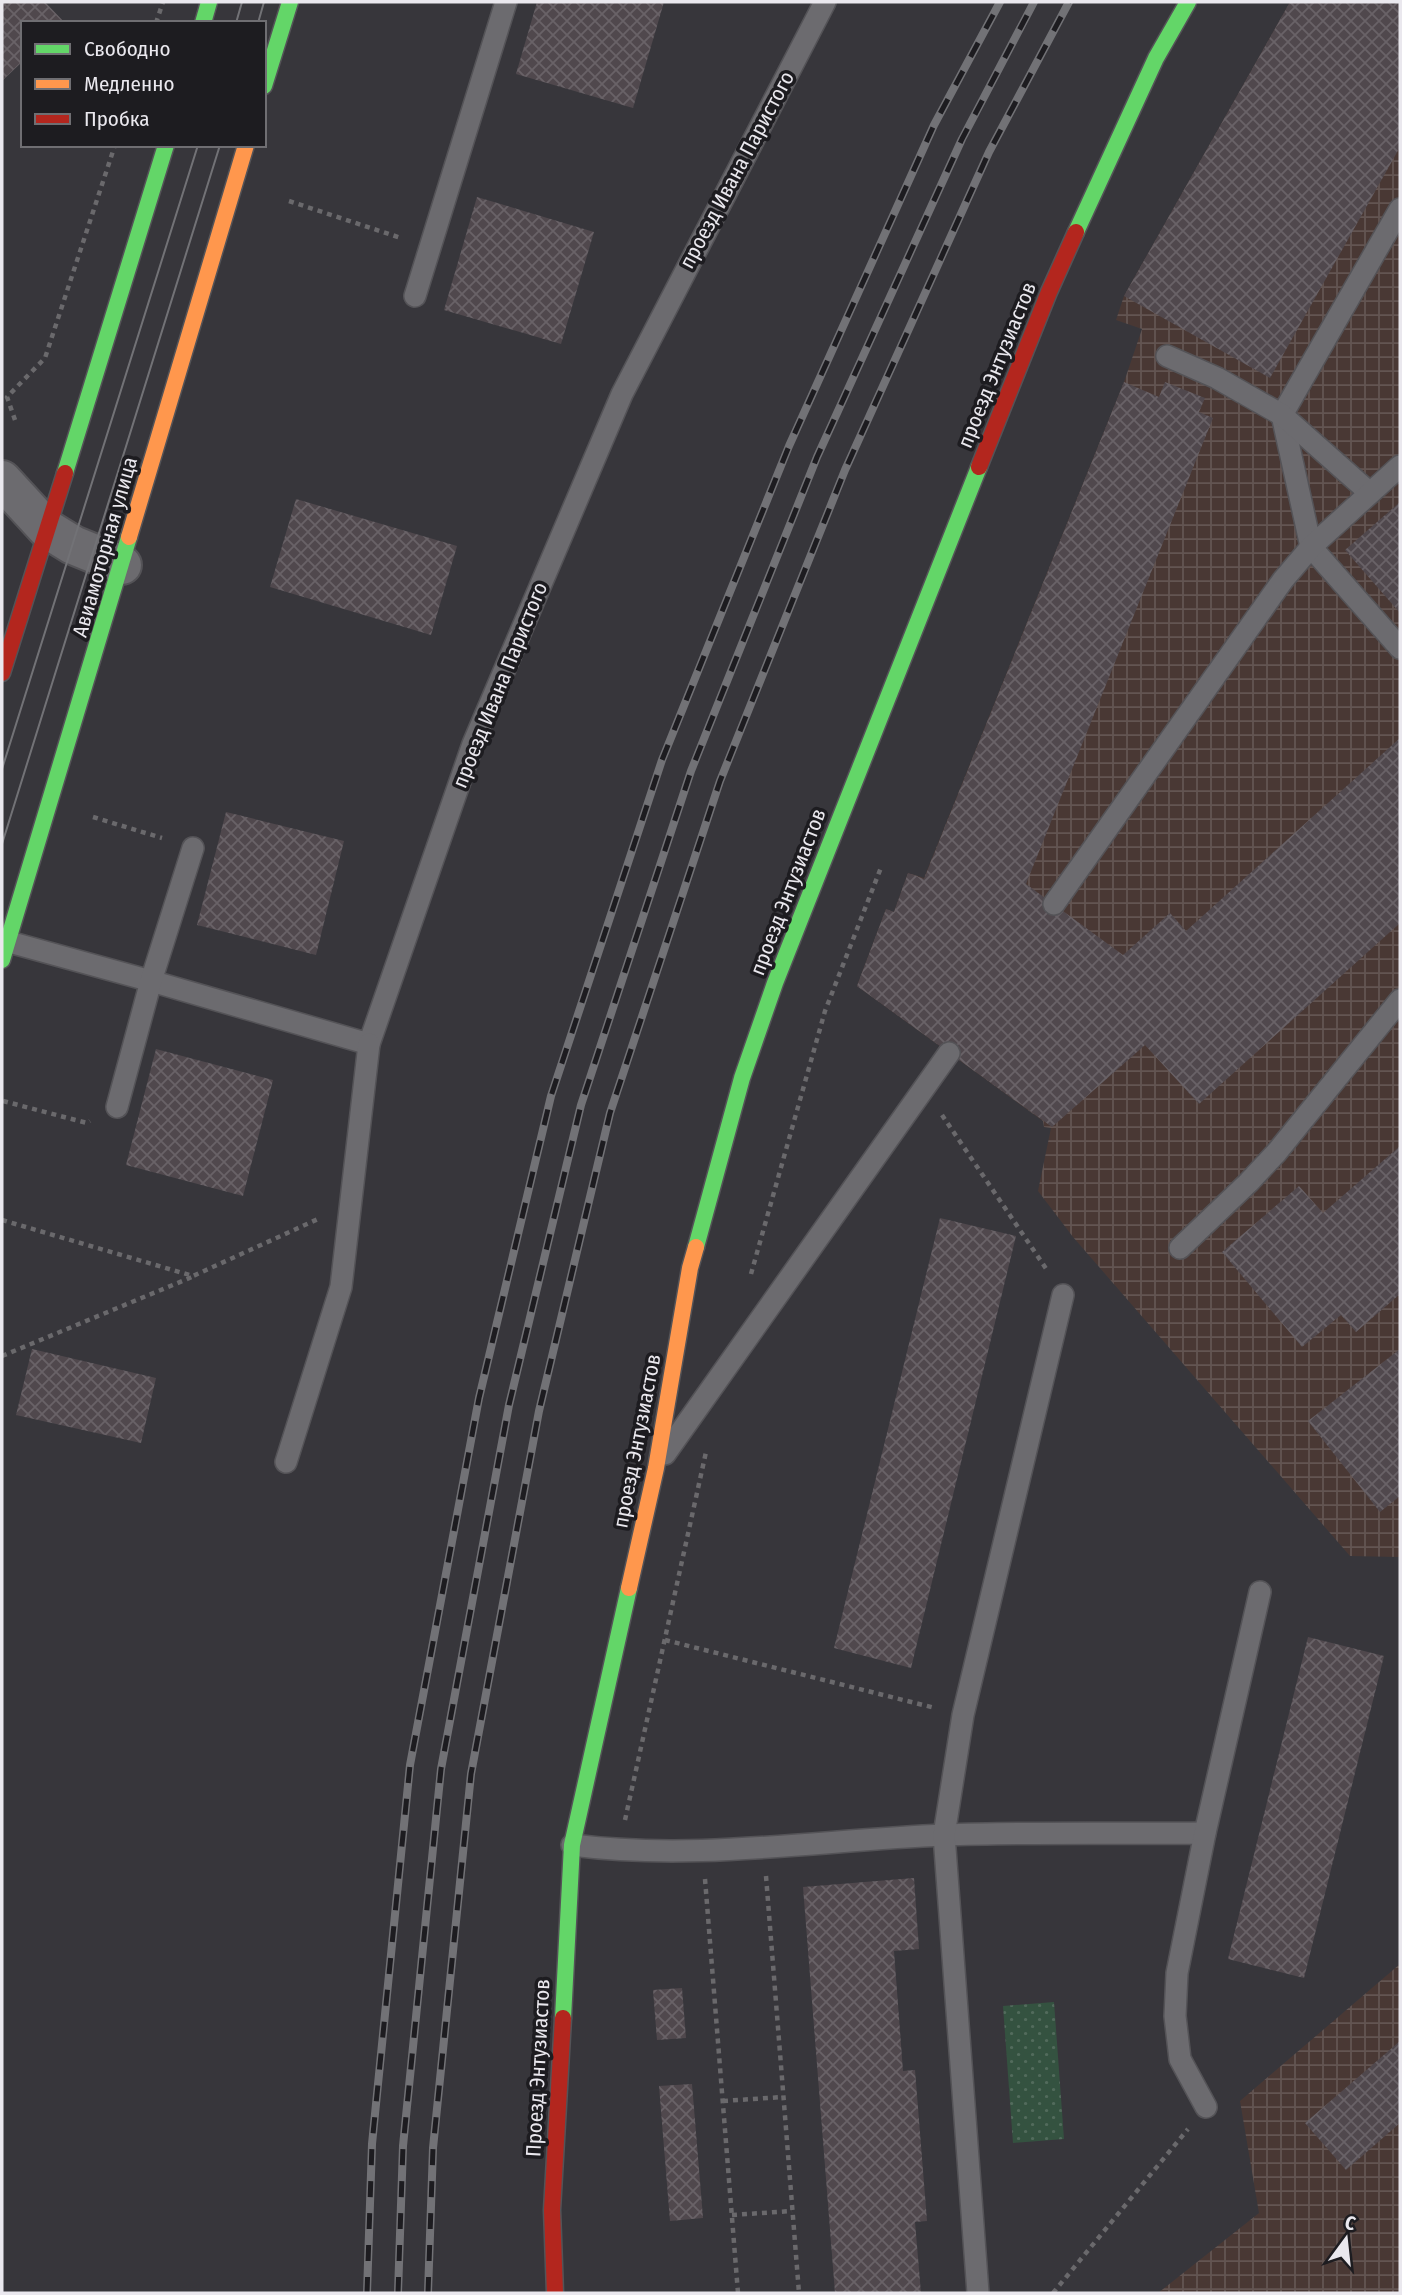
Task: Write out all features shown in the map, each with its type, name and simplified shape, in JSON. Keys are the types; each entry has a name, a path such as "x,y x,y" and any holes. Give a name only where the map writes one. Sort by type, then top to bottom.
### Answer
{"street":[{"path":"203,21 209,2"},
{"path":"266,79 289,2"},
{"name":"проезд Энтузиастов","path":"572,1845 656,1468 682,1307 696,1244 742,1078 775,983 1049,292 1156,58 1188,2"},
{"path":"2,673 165,147"},
{"name":"Авиамоторная улица","path":"4,948 122,565 245,147"},
{"path":"2,480 47,529 73,545 122,565"},
{"name":"Проезд Энтузиастов","path":"555,2293 552,2210 572,1845"}],"lane":[{"path":"415,296 506,2"},
{"name":"проезд Ивана Паристого","path":"286,1462 341,1287 369,1044 473,744 622,394 825,2"},
{"path":"1400,209 1282,415 1311,547 1400,648"},
{"path":"1167,356 1217,378 1282,415 1370,493"},
{"path":"1054,904 1283,580 1311,547 1400,466"},
{"path":"117,1107 151,981 193,848"},
{"path":"4,948 151,981 369,1044"},
{"path":"1180,1248 1277,1152 1400,1000"},
{"path":"656,1468 949,1053"},
{"path":"978,2293 944,1835 963,1715 1063,1295"},
{"path":"1206,2108 1180,2059 1175,2017 1177,1973 1205,1833 1260,1592"},
{"path":"572,1845 618,1851 702,1851 944,1835 1205,1833"}],"path":[{"path":"157,21 163,2"},
{"path":"15,420 8,397 45,358 114,147"},
{"path":"289,201 430,248"},
{"path":"93,817 193,848"},
{"path":"924,1088 1063,1295"},
{"path":"3,1101 87,1122 117,1107"},
{"path":"2,1356 193,1276 350,1204"},
{"path":"2,1220 193,1276"},
{"path":"665,1640 963,1715"},
{"path":"764,1847 799,2293"},
{"path":"702,1851 738,2293"},
{"path":"723,2101 783,2096"},
{"path":"1052,2293 1206,2108"},
{"path":"732,2215 792,2211"}],"shaded area":[{"path":"1290,2 1400,2 1400,1557 1350,1556 1073,1237 1038,1191 1051,1128 1044,1127 1043,1121 857,986 886,909 894,912 908,873 924,878 1124,382 1142,329 1116,320 1124,296"},
{"path":"1400,1964 1400,2293 1158,2293 1259,2213 1240,2101"}],"green space":[{"path":"1054,2002 1064,2139 1013,2143 1003,2006"}],"building":[{"path":"2,2 45,2 63,21 21,21 21,63 2,81"},
{"path":"537,2 664,2 633,108 516,74"},
{"path":"1290,2 1400,2 1400,147 1270,378 1124,296"},
{"path":"477,197 594,232 561,344 444,310"},
{"path":"1124,382 1159,397 1165,382 1205,398 1199,412 1213,418 1026,884 1123,955 1170,913 1186,931 1400,738 1400,923 1199,1104 1145,1045 1052,1127 857,986 886,909 894,912 908,873 924,879"},
{"path":"296,499 457,546 431,635 270,587"},
{"path":"1400,502 1400,613 1345,550"},
{"path":"226,812 344,841 316,955 197,925"},
{"path":"156,1049 273,1080 243,1196 126,1165"},
{"path":"1400,1146 1400,1294 1356,1332 1341,1315 1302,1347 1222,1252 1299,1186 1323,1213"},
{"path":"940,1218 1016,1236 911,1668 834,1648"},
{"path":"32,1349 156,1378 141,1443 16,1415"},
{"path":"1400,1349 1400,1496 1380,1512 1308,1421"},
{"path":"1308,1637 1384,1656 1304,1978 1228,1959"},
{"path":"914,1878 919,1949 894,1951 903,2071 915,2070 927,2221 915,2222 921,2293 835,2293 803,1887"},
{"path":"682,1988 686,2038 657,2040 653,1990"},
{"path":"1400,2041 1400,2123 1346,2170 1305,2123"},
{"path":"692,2084 703,2218 670,2221 659,2086"}],"tram line":[{"path":"237,21 242,2"},
{"path":"259,21 264,2"},
{"path":"2,769 197,147"},
{"path":"2,844 219,147"}],"railway":[{"path":"367,2293 372,2144 410,1765 479,1398 551,1096 662,760 789,446 934,125 1000,2"},
{"path":"398,2293 403,2146 441,1769 509,1405 581,1105 691,771 817,457 962,139 1034,2"},
{"path":"428,2293 433,2148 471,1774 539,1411 610,1113 720,781 845,470 989,152 1069,2"}],"traffic: fast":[{"path":"204,21 209,2"},
{"path":"266,80 290,2"},
{"path":"1076,232 1156,58 1188,2"},
{"path":"65,473 165,147"},
{"path":"696,1247 742,1078 775,983 979,467"},
{"path":"2,960 129,537"},
{"path":"563,2018 572,1845 629,1588"}],"traffic: slow":[{"path":"129,537 245,147"},
{"path":"629,1588 656,1468 690,1268 696,1247"}],"traffic: jam":[{"path":"979,467 1076,232"},
{"path":"2,673 65,473"},
{"path":"555,2293 552,2210 563,2018"}]}
